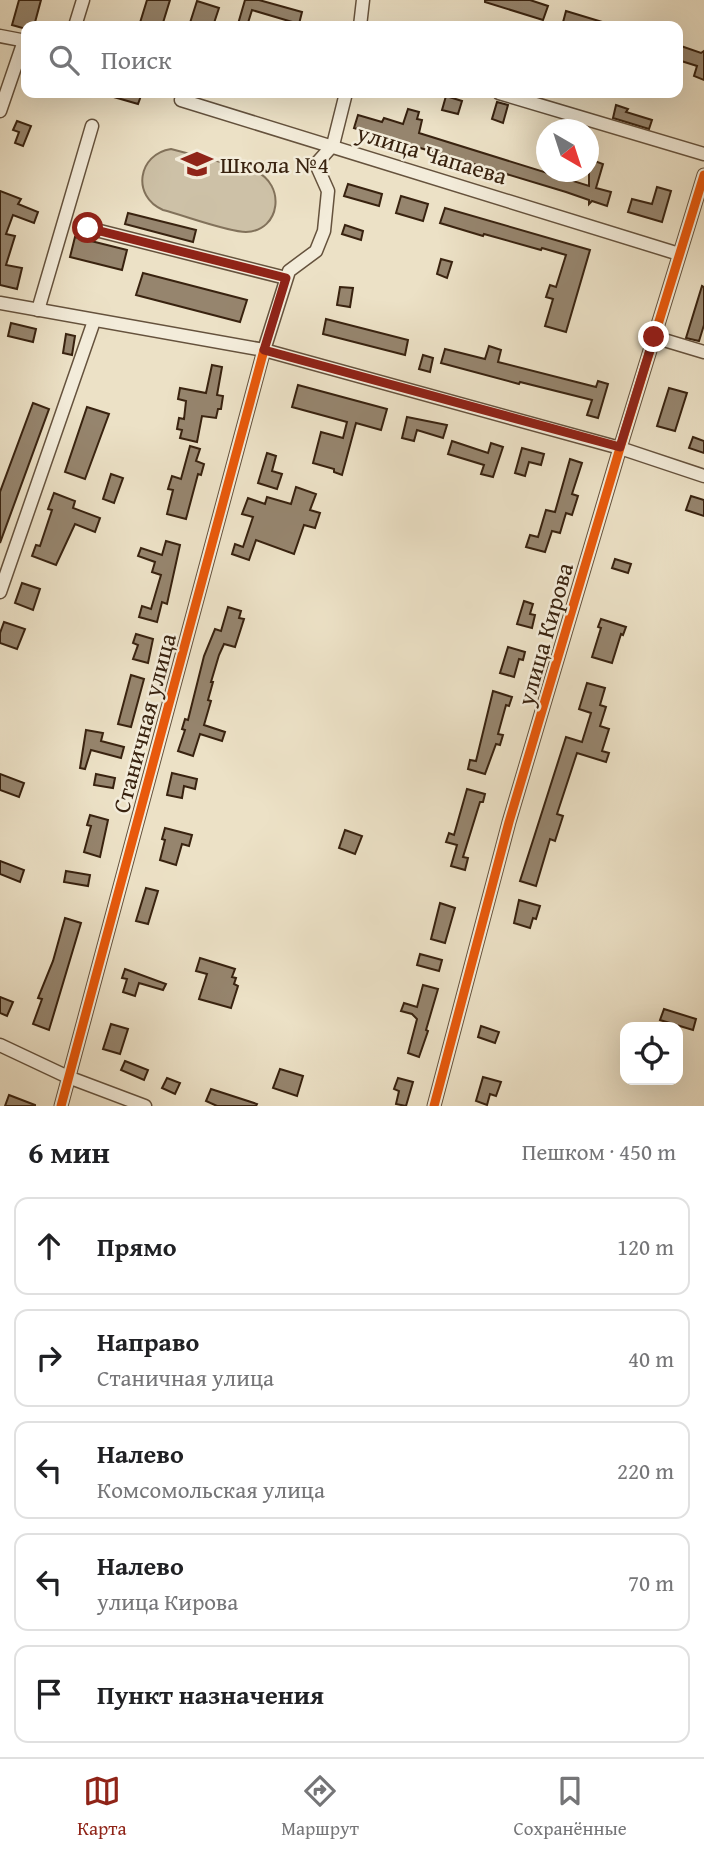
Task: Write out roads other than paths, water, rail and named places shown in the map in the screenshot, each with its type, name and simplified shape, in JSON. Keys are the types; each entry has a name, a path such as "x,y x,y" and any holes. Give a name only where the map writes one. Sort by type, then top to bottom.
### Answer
{"street":[{"path":"77,21 83,0"},
{"path":"361,21 363,0"},
{"path":"0,36 21,40"},
{"path":"0,111 21,52"},
{"path":"88,228 286,278 289,271 316,251 324,231 328,191 316,164 333,145 345,98"},
{"path":"516,98 704,154"},
{"name":"улица Чапаева","path":"181,100 679,254"},
{"path":"38,310 92,126"},
{"name":"улица Кирова","path":"434,1106 509,821 679,254 699,206 704,175"},
{"name":"Станичная улица","path":"61,1106 264,350 286,278"},
{"path":"0,303 264,350 620,447 704,476"},
{"path":"0,592 94,321"},
{"path":"654,337 704,352"},
{"path":"0,1045 68,1077 145,1106"}],"place":[{"name":"Школа №4","path":"197,164"}]}
